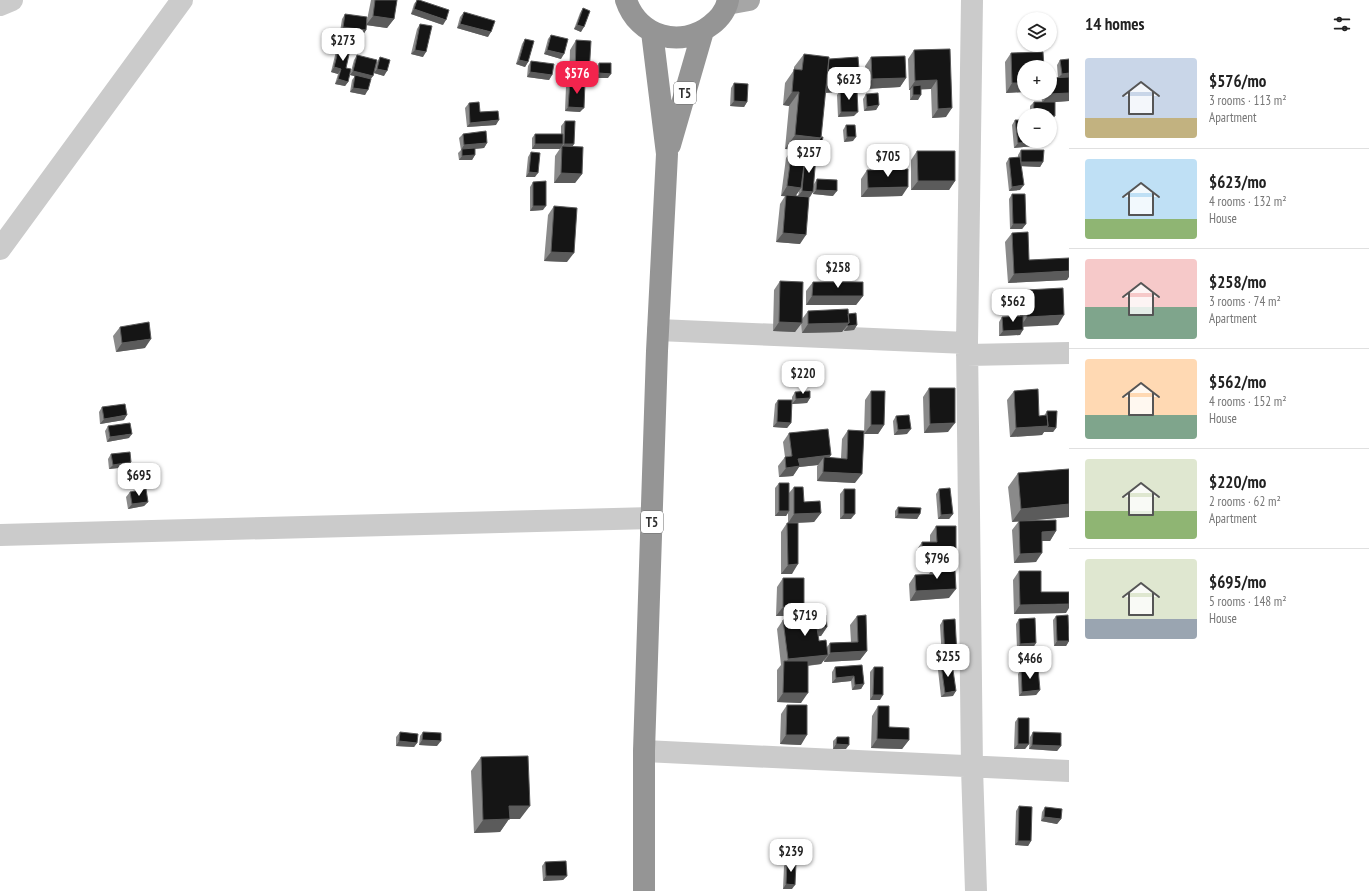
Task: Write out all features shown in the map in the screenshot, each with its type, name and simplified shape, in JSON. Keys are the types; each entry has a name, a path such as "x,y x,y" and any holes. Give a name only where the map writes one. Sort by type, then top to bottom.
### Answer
{"highway":[{"path":"626,0 629,9 639,23 652,32 667,38 686,38 703,32 718,20 728,2"},
{"name":"T5","path":"644,891 644,751 658,330 667,154 652,32"},
{"name":"T5","path":"667,154 703,32"}],"main road":[{"path":"728,2 749,0"}],"street":[{"path":"0,5 12,0"},
{"path":"0,249 182,0"},
{"path":"972,0 967,349 972,768 976,891"},
{"path":"658,330 967,349 1069,353"},
{"path":"0,535 652,518"},
{"path":"644,751 972,768 1069,771"}],"building":[{"path":"375,0 397,0 394,19 373,16"},
{"path":"417,0 449,10 446,20 414,9"},
{"path":"583,8 590,11 584,27 577,25"},
{"path":"464,12 495,21 491,32 460,24"},
{"path":"345,14 367,17 366,30 343,27"},
{"path":"420,24 432,26 426,52 415,50"},
{"path":"551,35 568,39 564,54 547,50"},
{"path":"525,39 534,41 528,62 519,60"},
{"path":"576,40 591,41 589,75 575,74"},
{"path":"340,43 351,45 346,68 351,69 348,82 338,79 341,69 334,67"},
{"path":"950,49 952,108 938,109 937,80 915,81 914,50"},
{"path":"1043,52 1044,60 1017,60 1017,83 1012,83 1011,53"},
{"path":"804,54 829,57 821,138 795,135 799,92 792,92 794,69 802,70"},
{"path":"357,55 377,60 373,76 353,71"},
{"path":"905,56 906,78 872,79 871,57"},
{"path":"380,57 390,60 387,71 377,69"},
{"path":"858,57 860,82 829,84 829,59"},
{"path":"1069,59 1069,73 1062,74 1060,60"},
{"path":"531,61 554,64 552,75 530,72"},
{"path":"599,63 611,63 611,74 599,73"},
{"path":"355,75 371,79 368,90 353,88"},
{"path":"1069,77 1069,93 1057,94 1057,78"},
{"path":"570,81 585,82 584,108 568,107"},
{"path":"734,83 748,84 747,102 734,101"},
{"path":"921,85 921,95 913,95 913,86"},
{"path":"840,90 857,90 858,112 841,112"},
{"path":"878,93 879,105 867,107 866,94"},
{"path":"479,102 480,112 498,111 499,120 470,123 469,103"},
{"path":"1034,102 1055,102 1055,108 1034,108"},
{"path":"1015,120 1017,120 1017,135"},
{"path":"565,121 575,121 574,144 564,144"},
{"path":"846,125 855,125 856,137 847,137"},
{"path":"486,131 487,143 464,145 463,134"},
{"path":"535,134 563,134 563,144 535,144"},
{"path":"821,137 823,137 821,148 815,147"},
{"path":"562,146 583,147 582,174 561,173"},
{"path":"475,148 475,155 462,156 462,149"},
{"path":"792,149 806,150 801,188 787,186"},
{"path":"1021,150 1044,150 1043,162 1021,162"},
{"path":"917,151 955,151 955,181 918,181"},
{"path":"531,152 540,153 538,173 529,172"},
{"path":"805,155 816,156 813,192 802,191"},
{"path":"1020,157 1024,185 1012,187 1009,158"},
{"path":"908,169 908,187 868,188 867,170"},
{"path":"817,179 837,180 837,191 816,190"},
{"path":"546,181 546,206 533,206 533,182"},
{"path":"1012,194 1025,194 1026,224 1013,224"},
{"path":"786,195 809,197 806,235 783,233"},
{"path":"554,206 577,208 574,253 551,252"},
{"path":"1028,232 1029,260 1069,258 1069,271 1014,274 1012,233"},
{"path":"780,281 803,282 802,323 779,322"},
{"path":"813,282 863,282 863,296 812,296"},
{"path":"1063,288 1064,315 1027,317 1026,290"},
{"path":"848,309 849,323 808,324 808,311"},
{"path":"856,313 857,325 848,326 848,314"},
{"path":"1023,316 1023,330 1003,331 1002,317"},
{"path":"149,322 151,339 122,343 120,327"},
{"path":"929,388 955,388 955,423 930,424"},
{"path":"1038,389 1039,416 1047,415 1048,426 1016,428 1014,391"},
{"path":"810,391 810,398 796,399 795,392"},
{"path":"871,391 885,391 884,425 871,425"},
{"path":"778,400 792,400 791,423 777,422"},
{"path":"125,404 127,415 104,419 102,407"},
{"path":"1047,411 1057,411 1056,428 1047,427"},
{"path":"909,415 911,429 898,430 896,416"},
{"path":"130,423 132,434 110,437 108,426"},
{"path":"828,429 831,455 798,459 800,466 786,468 785,457 792,456 789,433"},
{"path":"848,430 864,431 862,474 823,472 824,457 847,459"},
{"path":"130,452 131,462 113,465 111,454"},
{"path":"1069,469 1069,504 1021,509 1018,473"},
{"path":"139,472 141,482 128,485 126,475"},
{"path":"779,483 789,483 789,511 779,511"},
{"path":"794,487 803,487 804,502 820,501 821,513 794,514"},
{"path":"950,488 953,514 941,515 939,489"},
{"path":"146,489 148,502 132,504 130,492"},
{"path":"844,489 855,489 855,514 844,514"},
{"path":"898,507 921,508 920,514 898,514"},
{"path":"1056,520 1056,531 1042,532 1042,553 1020,554 1019,521"},
{"path":"787,523 798,523 798,564 788,565"},
{"path":"936,526 956,526 956,552 922,552 922,542 937,542"},
{"path":"935,564 945,564 945,571 955,571 956,589 916,591 915,575 936,574"},
{"path":"1019,571 1041,571 1041,592 1069,592 1069,604 1020,605"},
{"path":"783,578 804,578 804,607 783,607"},
{"path":"826,615 827,627 817,628 819,641 826,640 828,655 788,659 783,620"},
{"path":"866,615 867,651 830,653 830,643 858,642 857,616"},
{"path":"1068,615 1069,641 1057,641 1056,616"},
{"path":"1035,618 1036,643 1020,644 1019,619"},
{"path":"955,619 957,655 945,656 943,620"},
{"path":"784,661 808,661 808,693 783,693"},
{"path":"952,663 956,691 945,693 941,665"},
{"path":"862,665 864,684 855,685 854,676 836,678 835,667"},
{"path":"874,667 883,667 883,695 873,695"},
{"path":"1038,668 1040,690 1022,692 1021,669"},
{"path":"787,705 807,705 807,735 786,735"},
{"path":"878,706 889,706 889,727 909,728 909,740 877,739"},
{"path":"1018,718 1029,718 1029,744 1018,744"},
{"path":"400,732 418,734 417,743 399,741"},
{"path":"423,732 441,733 441,741 422,740"},
{"path":"1033,732 1061,733 1061,746 1032,745"},
{"path":"837,737 849,737 849,745 836,744"},
{"path":"528,756 530,806 509,806 510,819 483,820 481,757"},
{"path":"1019,806 1032,807 1031,841 1018,841"},
{"path":"1045,807 1062,809 1061,819 1044,817"},
{"path":"566,861 567,876 546,876 545,862"},
{"path":"787,862 796,862 795,885 786,884"}]}
